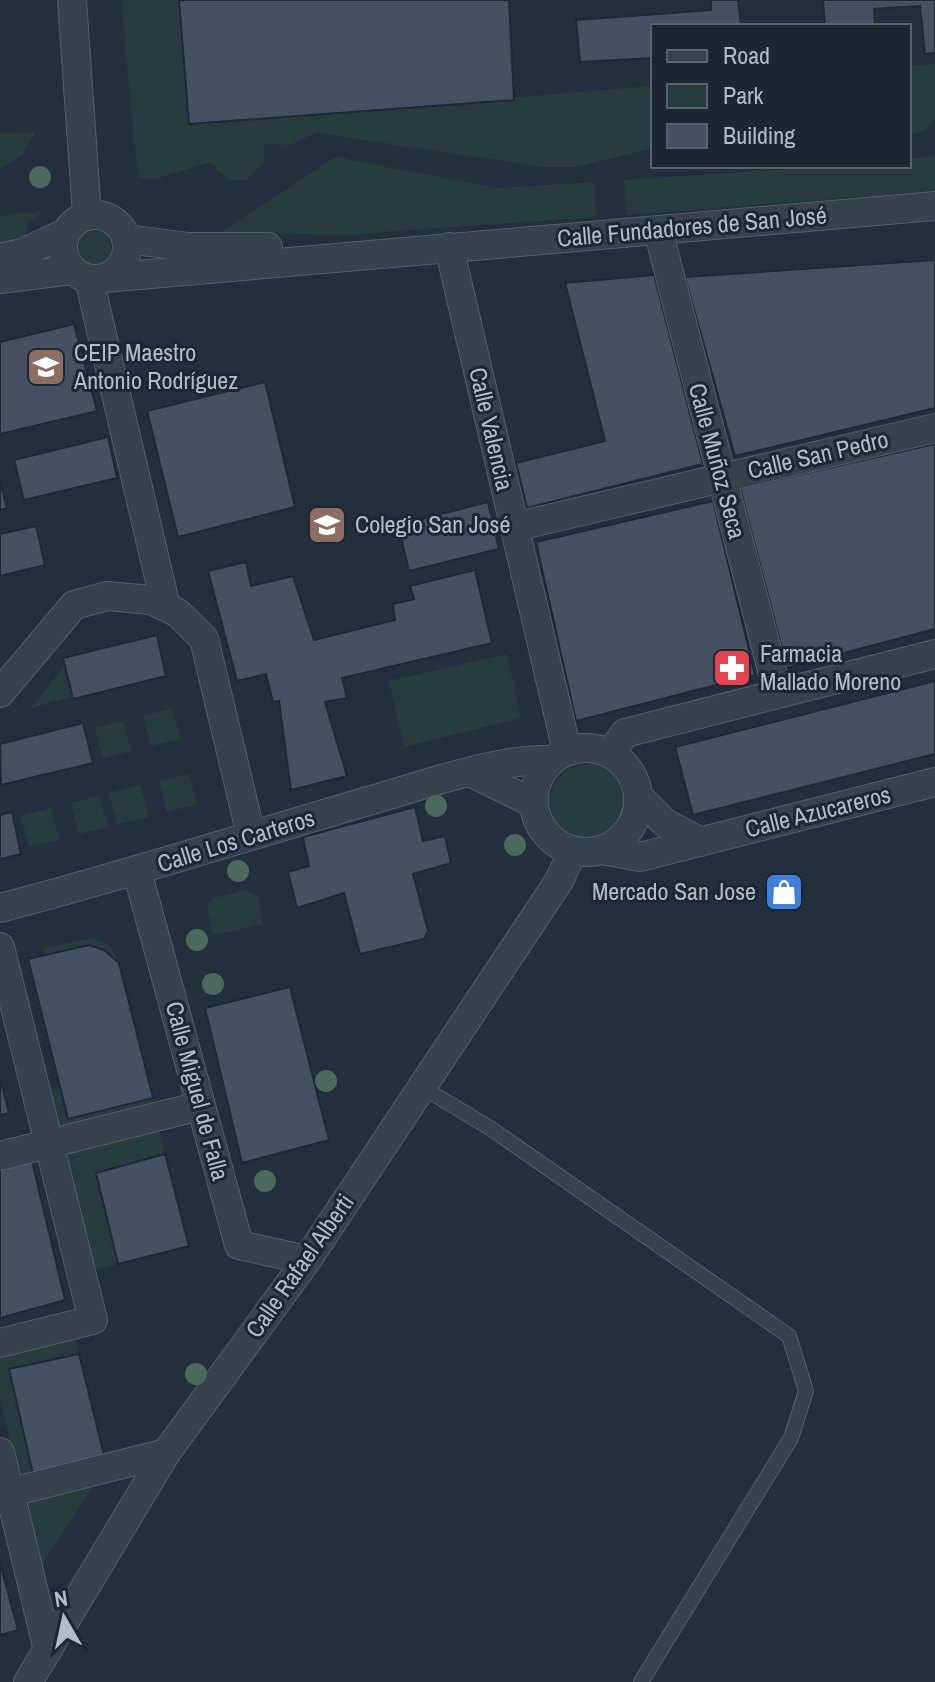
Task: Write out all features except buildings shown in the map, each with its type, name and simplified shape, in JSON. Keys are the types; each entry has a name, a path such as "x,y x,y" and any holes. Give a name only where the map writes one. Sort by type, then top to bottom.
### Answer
{"street":[{"path":"72,0 76,224 62,252 89,276 166,607"},
{"name":"Calle Fundadores de San José","path":"0,279 89,276 935,206"},
{"path":"0,258 22,253 97,214 116,222 127,239 125,258 113,274 89,276"},
{"name":"Calle Muñoz Seca","path":"658,230 778,693"},
{"name":"Calle Fundadores de San José","path":"127,239 188,247 449,247"},
{"name":"Calle Valencia","path":"449,247 514,527 559,756"},
{"name":"Calle San Pedro","path":"514,527 935,428"},
{"path":"0,693 74,605 107,596 151,600 178,613 204,639 251,835"},
{"path":"611,753 625,733 935,654"},
{"path":"600,749 611,753 633,775 639,797 633,824 623,838 602,850 573,851 553,841 539,825 533,803 538,777 559,756 600,749"},
{"name":"Calle Los Carteros","path":"0,908 472,773 559,756"},
{"path":"472,773 533,803"},
{"name":"Calle Azucareros","path":"602,850 640,857 935,782"},
{"path":"639,797 665,823 701,842"},
{"name":"Calle Rafael Alberti","path":"28,1682 166,1453 307,1260 559,881 573,851"},
{"name":"Calle Miguel de Falla","path":"137,871 239,1245 307,1260"},
{"path":"0,947 93,1320 0,1343"},
{"path":"0,1156 200,1106"},
{"path":"0,1452 5,1494 48,1650"},
{"path":"5,1494 166,1453"}],"lane":[{"path":"422,1087 490,1128 789,1336 806,1391 791,1438 641,1682"}],"green space":[{"path":"121,0 179,0 189,124 651,86 651,148 576,167 543,167 318,133 289,145 264,144 264,162 247,180 229,180 210,162 156,179 138,178"},
{"path":"935,64 935,119 924,131 911,135 911,66"},
{"path":"36,132 22,154 0,170 0,134"},
{"path":"935,156 935,191 626,215 624,180 802,168 911,168 911,159"},
{"path":"336,157 497,188 594,182 596,217 341,235 222,232"},
{"path":"42,212 26,225 27,242 0,246 0,216"},
{"path":"93,230 106,235 111,248 106,261 93,266 80,261 75,248 80,235"},
{"path":"507,654 521,718 404,747 389,681"},
{"path":"65,665 73,696 31,708"},
{"path":"172,708 181,739 151,746 143,716"},
{"path":"123,721 131,751 103,758 95,728"},
{"path":"588,764 602,767 615,775 623,788 626,802 623,816 615,829 602,837 588,840 574,837 561,829 553,816 550,802 553,788 561,775 574,767"},
{"path":"189,774 197,804 167,812 159,781"},
{"path":"140,785 149,817 117,824 109,793"},
{"path":"99,796 108,827 79,834 71,803"},
{"path":"51,808 59,840 29,846 21,816"},
{"path":"246,890 258,897 263,924 213,935 207,908 213,898"},
{"path":"91,938 110,945 119,963 92,947 45,956 43,948"},
{"path":"60,1087 68,1119 153,1098 157,1110 57,1134 48,1090"},
{"path":"157,1125 165,1154 118,1264 92,1271 62,1150"},
{"path":"75,1338 79,1354 9,1370 33,1474 19,1478 0,1399 0,1356"},
{"path":"97,1481 39,1569 24,1500"}],"place":[{"name":"CEIP Maestro Antonio Rodríguez","path":"46,367"},
{"name":"Colegio San José","path":"327,525"},
{"name":"Farmacia Mallado Moreno","path":"732,668"},
{"name":"Mercado San Jose","path":"784,892"}]}
